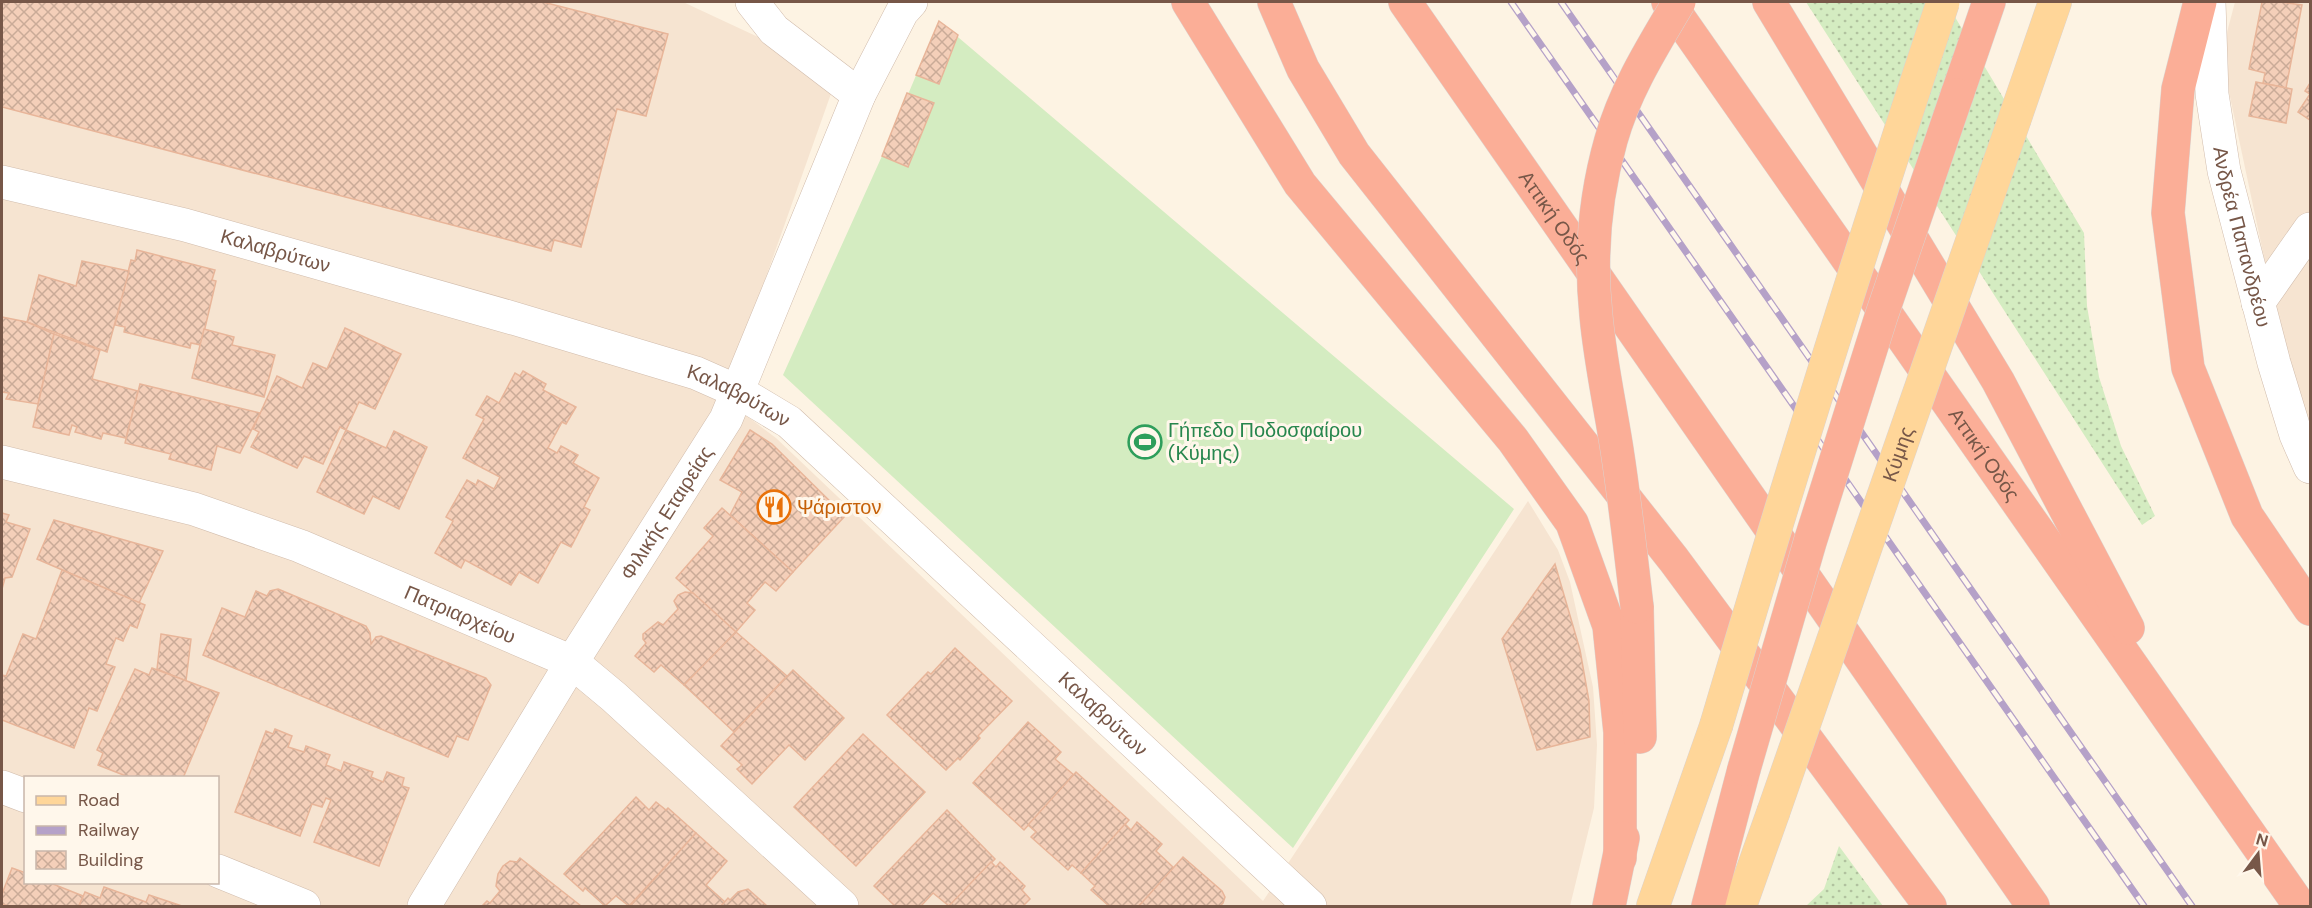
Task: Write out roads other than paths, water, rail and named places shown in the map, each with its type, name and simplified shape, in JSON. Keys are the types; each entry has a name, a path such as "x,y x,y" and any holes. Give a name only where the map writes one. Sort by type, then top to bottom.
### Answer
{"highway":[{"path":"1188,2 1300,184 1513,440 1572,523 1609,626 1620,732 1620,858"},
{"path":"1274,2 1303,69 1354,154 1674,560 1930,906"},
{"name":"Αττική Οδός","path":"1405,2 2032,906"},
{"name":"Αττική Οδός","path":"1668,2 2301,906"},
{"path":"1609,906 1620,858 1641,733 1637,607 1596,315 1593,264 1595,222 1611,140 1622,106 1637,73 1678,2"},
{"path":"1769,2 1998,381 2195,754"},
{"path":"1708,906 1744,769 1810,542 1870,351 1989,2"},
{"path":"2200,2 2178,89 2168,213 2188,368 2247,516 2310,609"}],"main road":[{"path":"1653,906 1716,726 1788,483 1861,250 1943,2"},
{"name":"Κύμης","path":"1740,906 2055,2"}],"street":[{"path":"752,2 774,30 859,94"},
{"name":"Φιλικής Εταιρείας","path":"424,906 572,662 726,419 739,392 859,94 902,12 911,2"},
{"name":"Ανδρέα Παπανδρέου","path":"2209,2 2212,94 2224,171 2274,363 2296,435 2310,467"},
{"name":"Καλαβρύτων","path":"2,182 185,225 516,319 696,373 739,392 789,422 1292,900"},
{"path":"2258,303 2310,229"},
{"name":"Πατριαρχείου","path":"2,462 194,509 300,546 572,662 614,697 842,906"},
{"path":"2,787 24,795"},
{"path":"219,871 304,906"}],"railway":[{"path":"1511,2 2144,906"},
{"path":"1561,2 2192,906"}],"place":[{"name":"Γήπεδο Ποδοσφαίρου (Κύμης)","path":"1145,442"},
{"name":"Ψάριστον","path":"774,507"}]}
